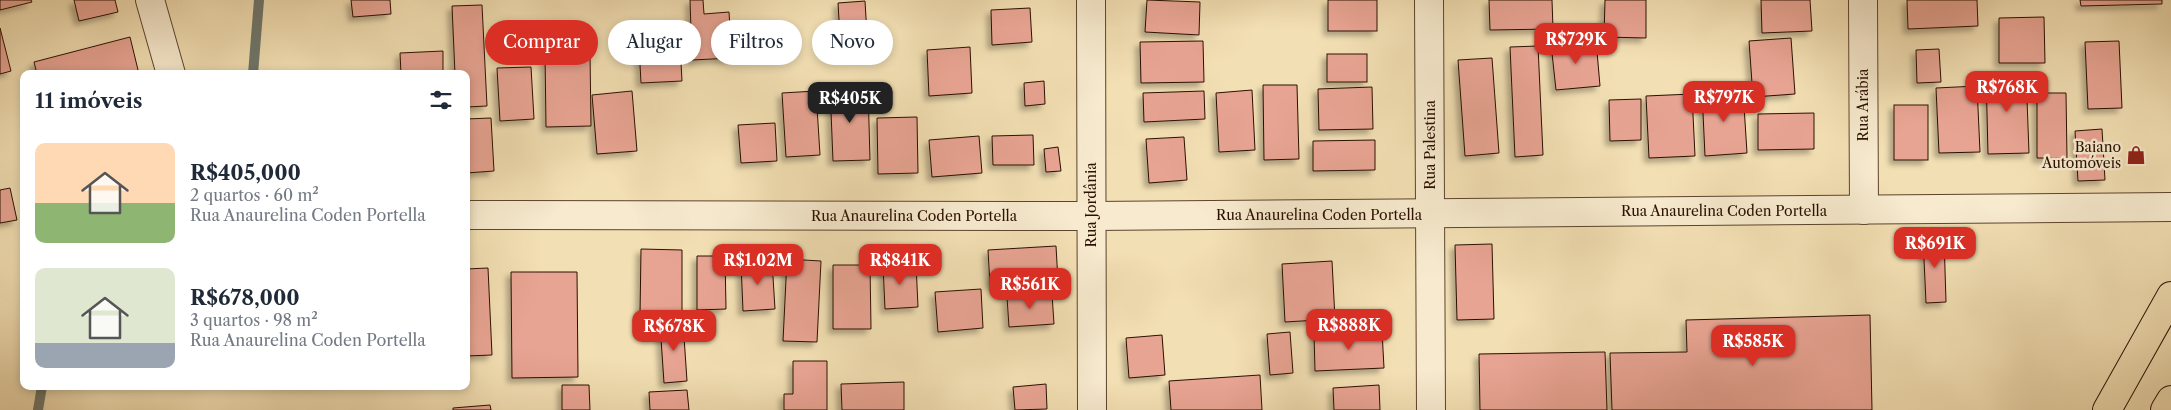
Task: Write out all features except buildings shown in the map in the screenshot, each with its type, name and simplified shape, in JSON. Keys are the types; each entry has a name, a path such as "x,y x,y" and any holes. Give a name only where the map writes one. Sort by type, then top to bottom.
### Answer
{"highway":[{"path":"2107,410 2171,296"},
{"path":"2165,410 2171,400"}],"street":[{"path":"150,0 170,70"},
{"name":"Rua Jordânia","path":"1091,0 1092,410"},
{"name":"Rua Palestina","path":"1429,0 1431,410"},
{"name":"Rua Arábia","path":"1863,0 1864,210"},
{"name":"Rua Anaurelina Coden Portella","path":"470,215 1092,216 2171,207"}],"waterway":[{"path":"253,70 259,0"},
{"path":"38,410 41,390"}],"place":[{"name":"Baiano Automóveis","path":"2136,155"}]}
